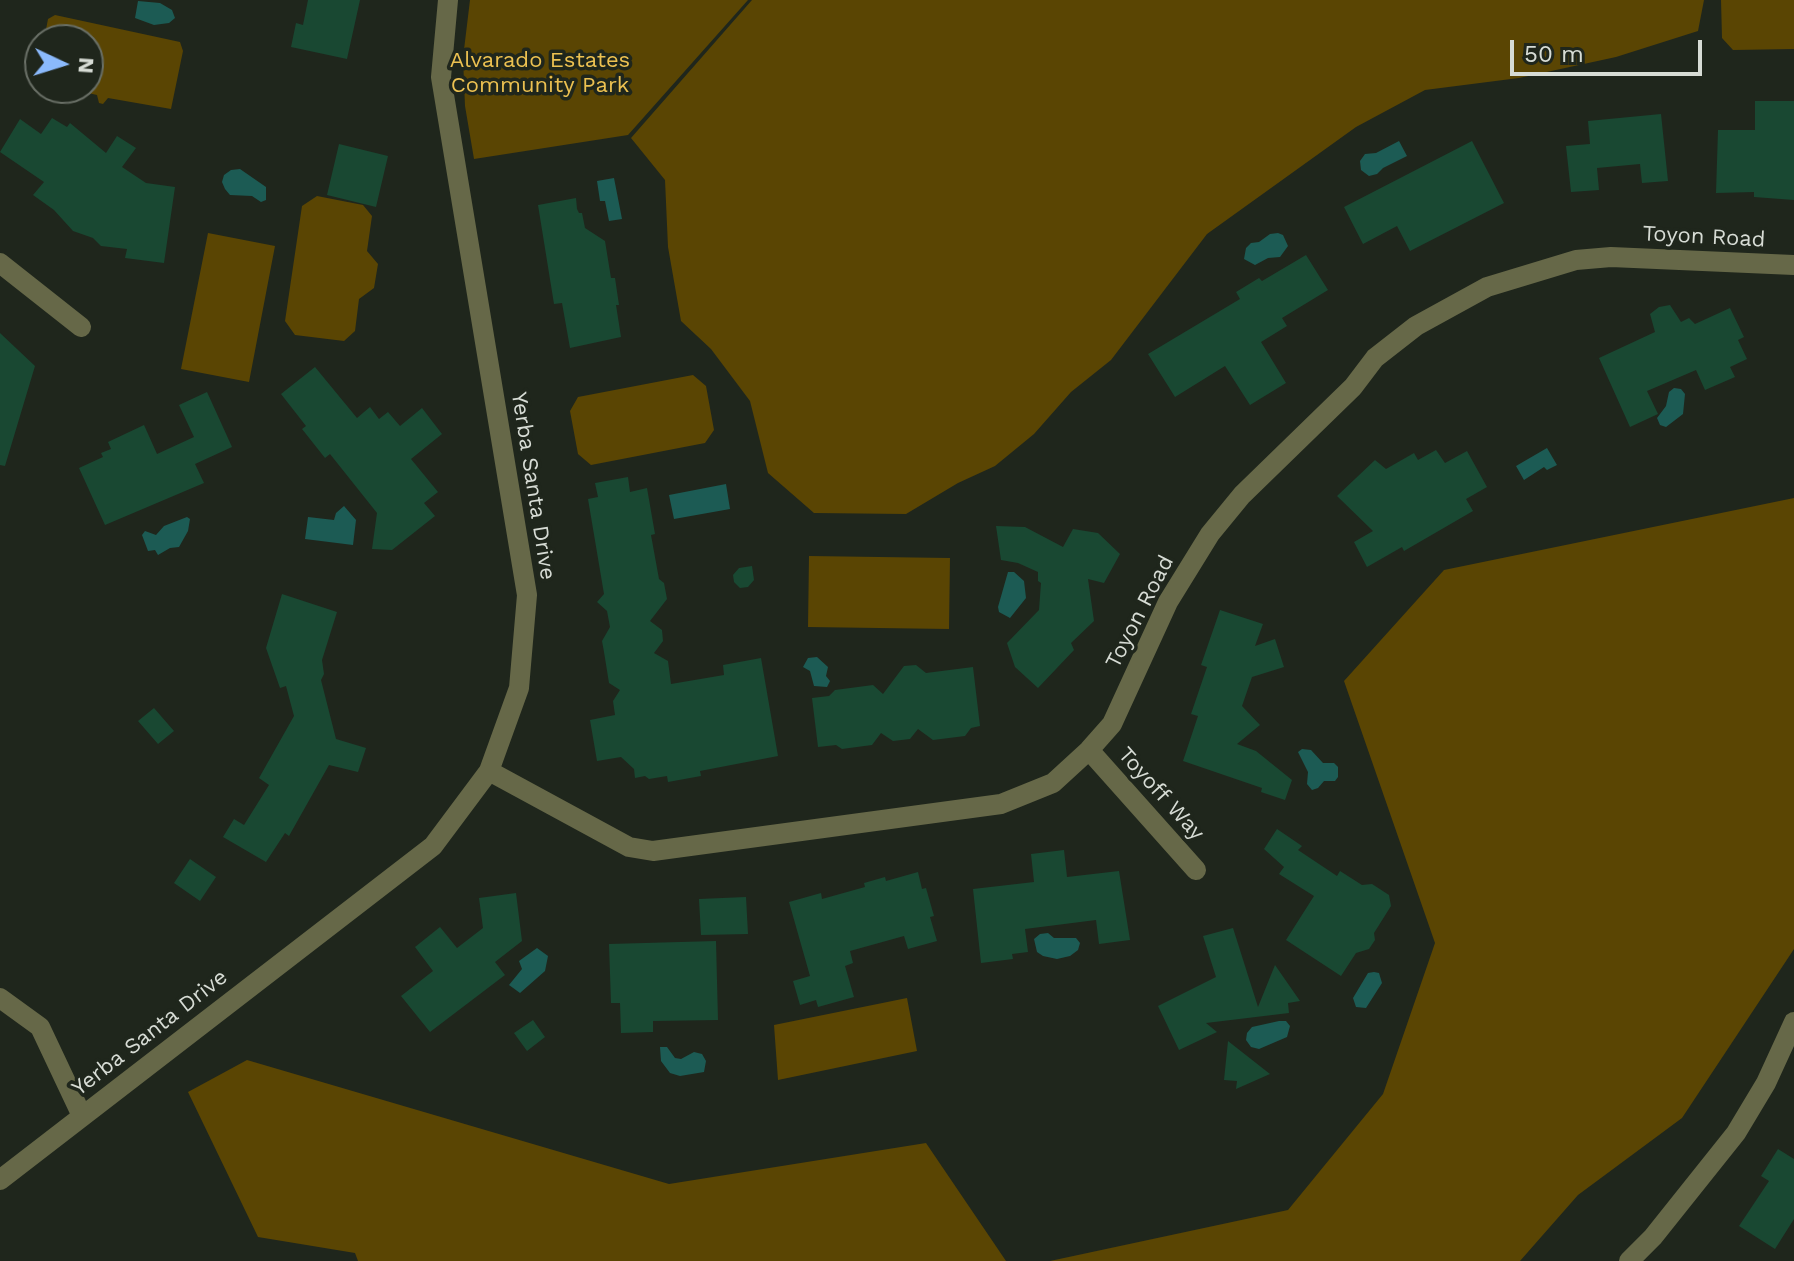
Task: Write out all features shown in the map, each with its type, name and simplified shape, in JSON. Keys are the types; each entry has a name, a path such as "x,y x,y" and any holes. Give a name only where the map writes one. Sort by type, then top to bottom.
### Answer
{"street":[{"name":"Yerba Santa Drive","path":"0,1180 433,846 489,771 519,688 527,595 441,77 448,0"},
{"name":"Toyon Road","path":"489,771 629,847 653,851 1001,804 1053,783 1112,724 1168,602 1210,534 1242,495 1353,387 1375,358 1416,326 1487,287 1576,260 1611,257 1794,265"},
{"path":"0,263 81,327"},
{"name":"Toyoff Way","path":"1089,750 1196,870"},
{"path":"0,998 40,1027 82,1116"},
{"path":"1629,1261 1653,1237 1736,1133 1766,1083 1794,1022"}],"green space":[{"name":"Alvarado Estates Community Park","path":"470,0 748,0 628,135 474,159 465,106 463,58"},
{"path":"752,0 1704,0 1698,31 1616,57 1519,78 1425,90 1356,127 1207,234 1111,360 1071,392 1034,434 995,466 958,483 906,514 814,513 768,473 750,401 711,349 681,321 668,247 665,180 631,138"},
{"path":"1721,0 1794,0 1794,49 1733,50 1722,38"},
{"path":"55,15 97,24 47,24 48,19"},
{"path":"104,26 180,42 183,51 171,109 108,98 104,103"},
{"path":"317,196 363,205 372,216 367,251 378,264 374,288 359,299 355,331 344,341 295,335 285,321 302,206"},
{"path":"208,233 275,246 249,382 181,369"},
{"path":"693,375 706,386 714,430 705,443 591,465 578,454 570,411 578,397"},
{"path":"1794,498 1794,949 1682,1118 1578,1195 1520,1261 1050,1261 1288,1210 1383,1094 1435,943 1344,681 1444,570"},
{"path":"809,556 950,558 949,629 808,627"},
{"path":"907,998 917,1051 778,1080 774,1025"},
{"path":"247,1060 669,1184 926,1143 1006,1261 358,1261 355,1253 258,1237 188,1092"}],"water":[{"path":"138,1 160,3 172,10 175,18 169,23 154,25 135,18"},
{"path":"1399,141 1407,156 1377,174 1369,176 1361,170 1360,161 1365,154 1376,153"},
{"path":"240,169 266,187 266,200 261,202 252,196 230,195 222,182 224,175"},
{"path":"614,178 622,219 609,221 605,201 600,201 597,181"},
{"path":"1278,233 1283,235 1288,246 1280,257 1268,258 1255,265 1244,259 1246,248 1251,243"},
{"path":"1674,388 1681,389 1685,394 1683,414 1666,427 1660,425 1657,418"},
{"path":"1547,448 1557,465 1547,470 1544,467 1524,480 1516,466"},
{"path":"726,484 730,509 674,519 669,495"},
{"path":"344,506 356,520 353,545 305,539 308,517 334,520 336,513"},
{"path":"187,517 190,519 188,531 179,547 158,555 155,550 148,551 142,535 145,531 156,535 164,526"},
{"path":"1008,572 1014,572 1024,581 1026,598 1010,618 999,612 998,607"},
{"path":"817,657 828,667 826,676 830,681 827,687 814,686 810,671 803,667 808,658"},
{"path":"1311,750 1323,763 1334,763 1338,767 1335,781 1324,781 1312,790 1307,784 1308,772 1298,752"},
{"path":"1048,933 1054,938 1076,938 1080,943 1078,950 1057,959 1043,956 1037,952 1034,939"},
{"path":"537,948 548,956 545,971 520,993 509,985 522,969 519,961"},
{"path":"1368,973 1379,973 1382,983 1366,1008 1356,1007 1353,998"},
{"path":"1286,1021 1290,1026 1287,1037 1259,1049 1251,1047 1246,1040 1252,1027"},
{"path":"660,1047 667,1047 675,1058 681,1059 694,1052 702,1054 706,1061 704,1072 680,1076 670,1073 661,1061"}],"building":[{"path":"308,0 360,0 347,59 291,47 296,23 303,25"},
{"path":"1755,101 1794,101 1794,200 1754,197 1754,192 1716,193 1718,130 1755,130"},
{"path":"1661,114 1668,181 1642,183 1640,164 1597,168 1599,190 1571,192 1566,146 1590,144 1588,121"},
{"path":"52,118 67,127 70,123 106,153 117,136 136,148 122,167 146,183 175,187 164,263 125,258 127,249 101,246 93,238 73,231 54,210 33,195 44,182 0,152 20,119 41,134"},
{"path":"1472,141 1504,203 1410,251 1397,226 1363,244 1344,207"},
{"path":"339,144 388,156 376,207 327,195"},
{"path":"576,198 585,228 605,241 611,278 615,278 621,337 570,348 562,303 554,304 538,205"},
{"path":"1306,255 1328,290 1282,318 1287,326 1261,342 1286,383 1250,405 1225,366 1175,397 1148,354 1240,299 1236,292 1259,278 1262,281"},
{"path":"1670,305 1681,322 1689,318 1695,324 1730,308 1744,337 1738,340 1747,359 1730,367 1735,377 1705,390 1696,370 1647,391 1658,414 1630,427 1599,358 1655,332 1650,314 1659,307"},
{"path":"0,333 35,366 5,466 0,465"},
{"path":"315,367 357,418 370,407 379,419 388,412 400,426 422,408 442,434 411,459 438,492 424,503 435,516 392,550 372,549 377,513 330,454 325,458 302,429 306,426 281,394"},
{"path":"207,392 232,447 195,464 204,483 105,525 79,468 103,457 101,453 111,449 108,442 144,425 157,454 194,437 179,405"},
{"path":"1436,450 1445,463 1467,451 1487,487 1466,499 1473,511 1404,551 1402,547 1367,567 1354,542 1373,531 1337,496 1375,460 1386,469 1414,453 1418,460"},
{"path":"628,477 630,492 647,488 655,534 651,535 659,579 664,583 667,599 650,621 662,630 663,641 654,653 668,661 671,684 724,675 723,665 761,658 778,756 700,771 701,776 668,782 667,776 635,778 634,769 621,757 597,761 590,720 615,715 613,701 620,690 609,683 602,641 610,627 607,611 597,602 604,594 588,499 598,497 595,483"},
{"path":"996,526 1025,527 1063,547 1073,529 1098,533 1120,554 1104,583 1088,579 1094,621 1071,643 1074,650 1038,688 1015,667 1007,643 1039,610 1041,583 1038,572 1001,560"},
{"path":"752,566 754,580 748,587 740,588 734,582 733,575 739,568"},
{"path":"282,594 337,612 322,660 324,674 321,680 336,739 366,748 358,772 329,765 289,836 285,833 266,862 223,837 234,819 244,825 269,785 259,778 294,716 286,686 280,688 266,648"},
{"path":"1220,610 1263,624 1255,646 1275,639 1284,667 1252,677 1242,706 1260,725 1237,744 1256,751 1292,780 1285,800 1261,792 1262,788 1183,761 1198,716 1191,714 1207,667 1201,665"},
{"path":"916,665 926,673 973,667 980,726 971,728 965,736 933,740 918,729 910,739 893,741 881,733 872,745 842,749 836,745 818,747 812,698 829,696 835,690 873,685 883,694 904,666"},
{"path":"154,708 174,731 158,744 138,721"},
{"path":"1277,829 1302,846 1298,850 1337,876 1340,871 1362,885 1372,884 1389,895 1391,906 1374,933 1375,940 1369,949 1356,953 1341,976 1286,940 1314,896 1279,874 1284,867 1264,849"},
{"path":"1064,850 1067,877 1119,871 1130,940 1099,944 1096,920 1025,929 1028,952 1012,954 1013,959 981,963 973,889 1034,882 1031,854"},
{"path":"190,859 216,877 200,901 174,883"},
{"path":"918,872 934,916 930,917 937,941 908,949 904,936 850,951 853,963 845,966 854,997 818,1007 816,1000 800,1005 793,981 810,976 789,902 821,893 822,899 865,887 864,883 885,877 886,881"},
{"path":"516,893 522,941 495,962 505,975 430,1032 401,996 433,971 415,947 440,927 457,948 483,928 479,898"},
{"path":"746,897 748,934 701,935 699,899"},
{"path":"1233,928 1258,1007 1275,965 1300,1001 1288,1003 1289,1013 1206,1023 1217,1032 1179,1050 1158,1006 1216,977 1203,936"},
{"path":"716,941 718,1020 653,1021 653,1032 621,1033 620,1003 611,1003 609,944"},
{"path":"533,1020 545,1037 527,1051 514,1033"},
{"path":"1228,1041 1270,1074 1236,1089 1237,1081 1224,1080"},
{"path":"1778,1149 1794,1159 1794,1219 1775,1249 1739,1226 1769,1181 1761,1176"}]}
